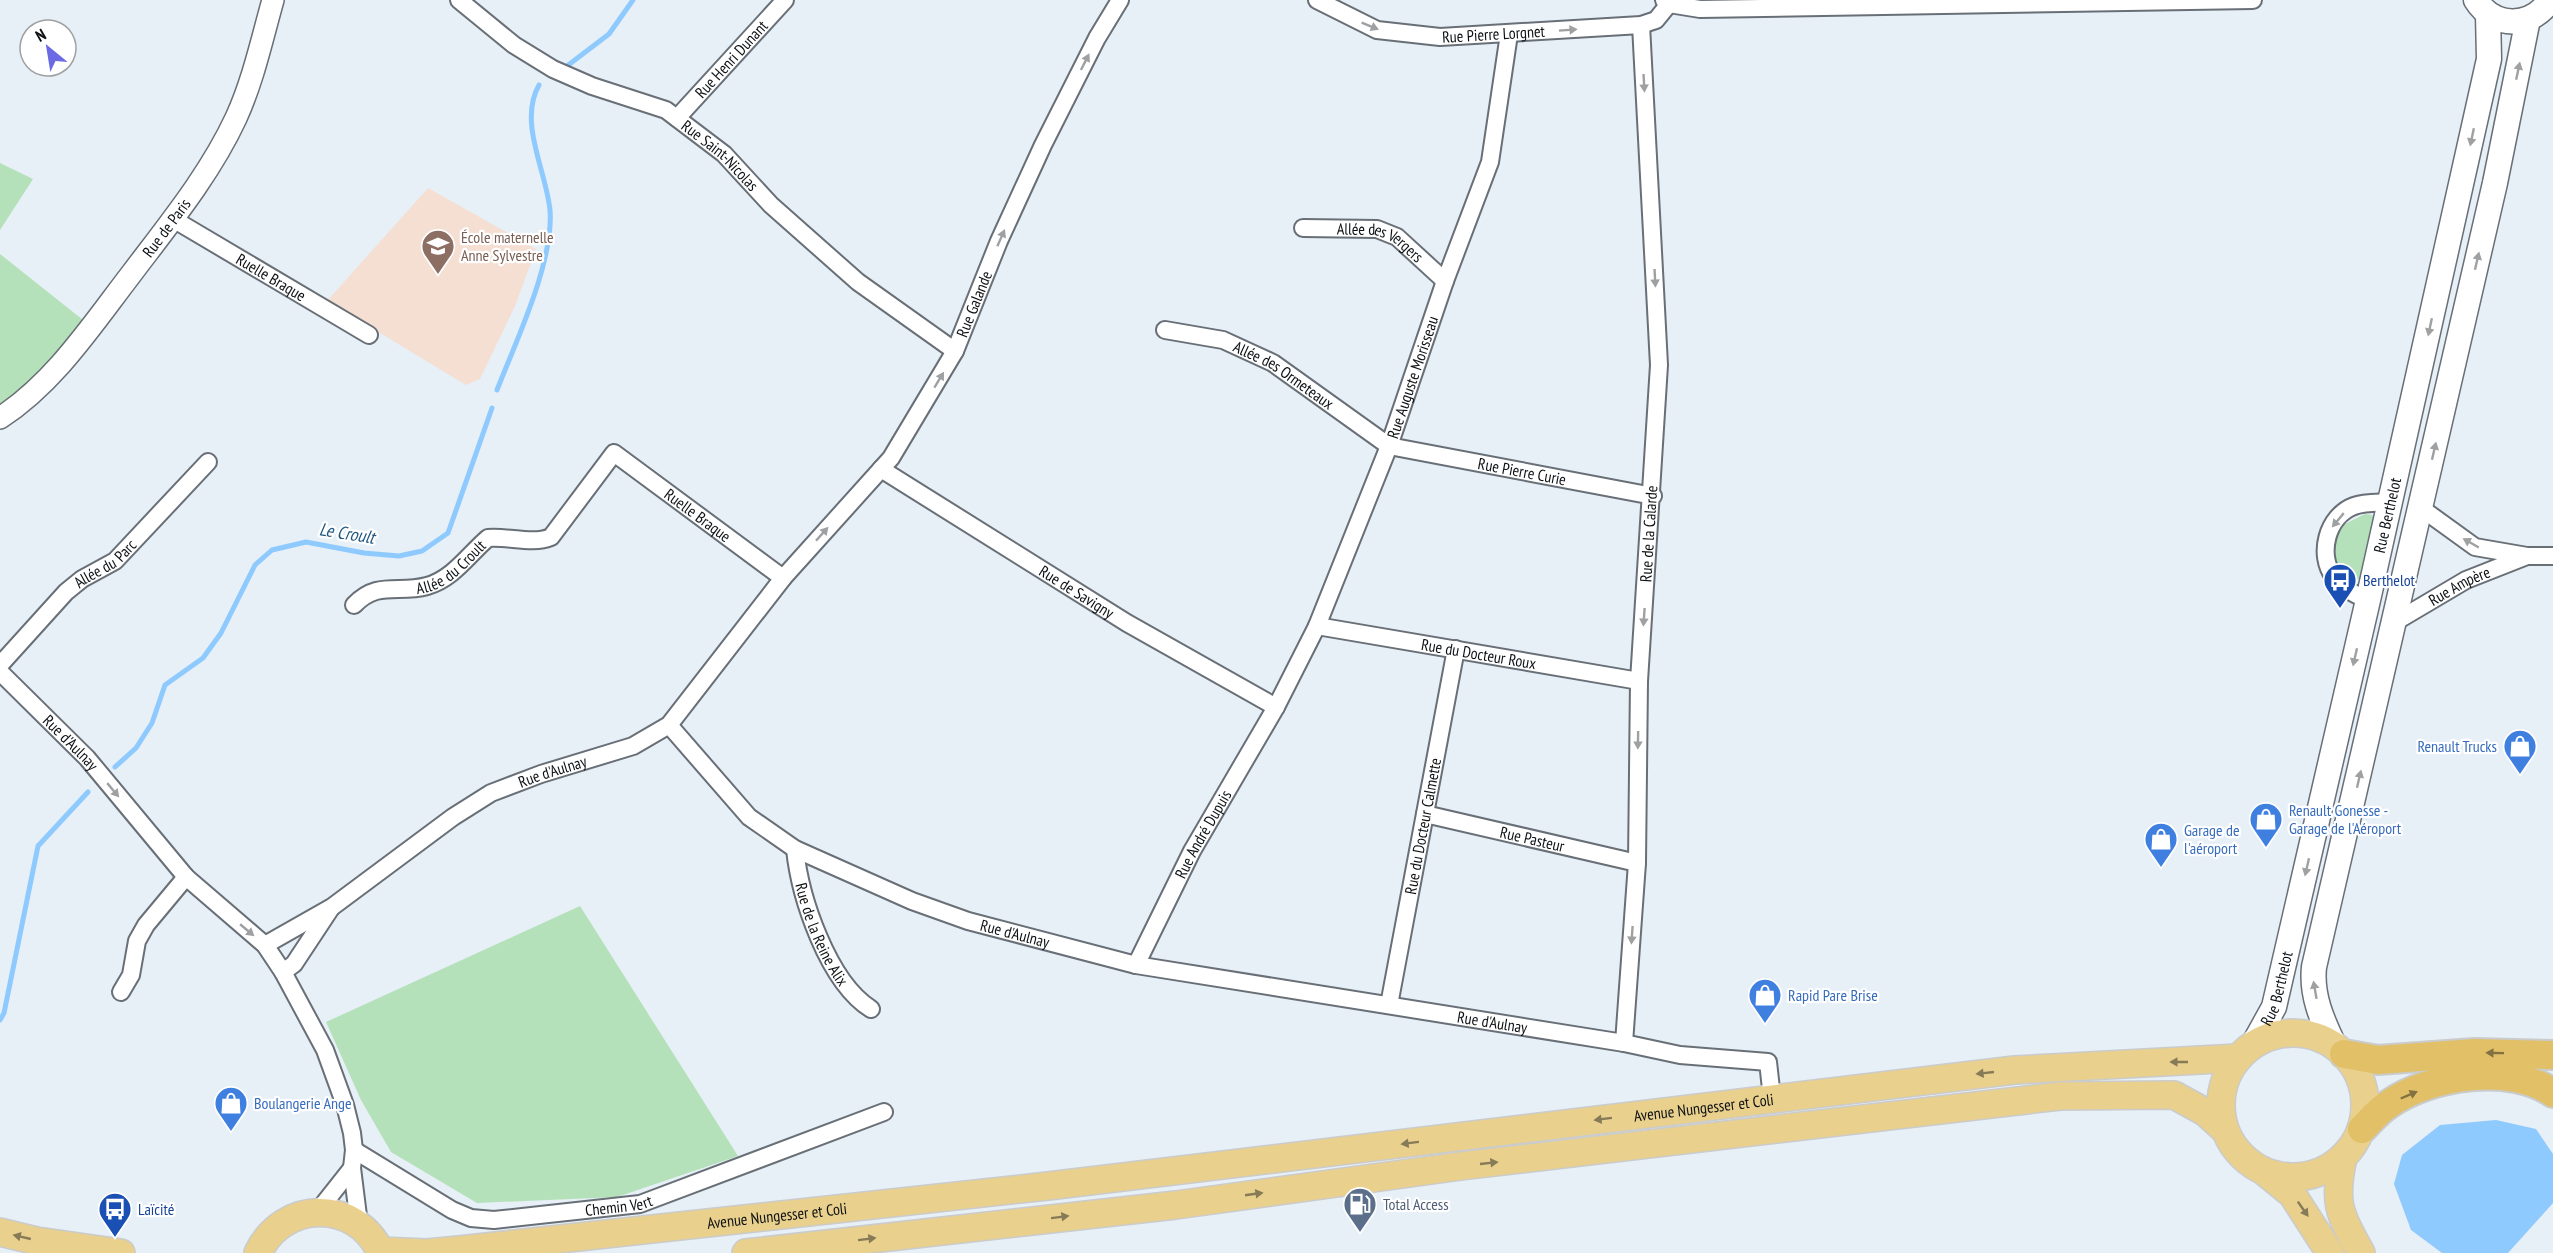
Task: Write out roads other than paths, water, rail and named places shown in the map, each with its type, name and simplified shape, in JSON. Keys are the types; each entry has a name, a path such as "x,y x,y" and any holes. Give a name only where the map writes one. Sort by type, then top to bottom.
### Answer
{"highway":[{"path":"2339,1049 2378,1060 2475,1053 2553,1055"},
{"path":"2362,1129 2390,1103 2458,1078 2508,1076 2541,1084 2553,1093"}],"main road":[{"path":"2482,7 2508,22 2528,19 2538,14 2550,0"},
{"name":"Rue Berthelot","path":"2245,1052 2274,1007 2391,502 2489,59 2482,7"},
{"name":"Rue Berthelot","path":"2339,1049 2322,1020 2314,991 2314,967 2495,183 2528,19"},
{"path":"2266,1173 2286,1177 2307,1176 2326,1169 2343,1157 2362,1129 2366,1106 2362,1083 2339,1049 2314,1036 2293,1033 2272,1036 2245,1052 2223,1087 2220,1108 2225,1130 2238,1152 2292,1194 2330,1253"},
{"name":"Avenue Nungesser et Coli","path":"380,1252 427,1253 459,1250 1172,1171 2034,1068 2245,1052"},
{"name":"Avenue Nungesser et Coli","path":"746,1253 1176,1204 1461,1166 2060,1096 2174,1095 2205,1112 2225,1130"},
{"path":"2343,1157 2337,1185 2338,1204 2361,1253"},
{"path":"1172,1171 1176,1204"},
{"path":"258,1253 277,1226 296,1215 318,1211 346,1216 359,1224 371,1236 380,1252"},
{"path":"0,1232 37,1241 121,1253"}],"street":[{"name":"Rue de Paris","path":"0,418 19,405 49,378 173,219 224,141 237,116 273,0"},
{"name":"Rue Saint-Nicolas","path":"459,0 514,45 553,69 592,86 666,110 724,154 771,205 858,282 955,351"},
{"name":"Rue Henri Dunant","path":"677,118 785,0"},
{"name":"Rue Galande","path":"669,725 783,578 891,458 955,351 999,241 1043,145 1097,38 1120,0"},
{"name":"Rue Pierre Lorgnet","path":"1317,0 1377,30 1440,37 1641,25 1656,20 1666,2"},
{"path":"1666,2 1700,9 2253,0"},
{"name":"Rue de la Calarde","path":"1624,1043 1637,863 1639,681 1653,496 1659,365 1641,25"},
{"name":"Rue Auguste Morisseau","path":"1276,707 1317,626 1389,446 1445,281 1490,162 1509,34"},
{"name":"Ruelle Braque","path":"173,219 369,335"},
{"name":"Allée des Vergers","path":"1303,228 1377,229 1397,237 1445,281"},
{"name":"Allée des Ormeteaux","path":"1165,330 1223,340 1273,363 1389,446"},
{"name":"Rue Pierre Curie","path":"1389,446 1653,496"},
{"name":"Ruelle Braque","path":"614,453 783,578"},
{"name":"Allée du Croult","path":"354,605 366,593 382,589 427,586 449,577 488,538 506,536 540,542 551,537 614,453"},
{"name":"Allée du Parc","path":"0,664 66,592 82,579 115,561 208,462"},
{"name":"Rue de Savigny","path":"881,469 1127,623 1276,707"},
{"path":"2368,600 2350,592 2333,577 2326,557 2325,544 2334,523 2347,510 2365,503 2391,502"},
{"name":"Rue Ampère","path":"2421,508 2475,547 2527,556 2553,556"},
{"name":"Rue Ampère","path":"2395,622 2466,580 2527,556"},
{"name":"Rue du Docteur Roux","path":"1317,626 1639,681"},
{"name":"Rue du Docteur Calmette","path":"1389,1005 1456,649"},
{"name":"Rue d'Aulnay","path":"0,672 87,758 186,877 265,945 283,972 325,1050 345,1105 354,1150 352,1168 359,1224"},
{"name":"Rue André Dupuis","path":"1136,965 1192,851 1276,707"},
{"name":"Rue d'Aulnay","path":"265,945 332,907 453,817 491,793 633,746 669,725 750,817 795,849 912,901 968,921 1136,965 1624,1043 1680,1055 1768,1062 1772,1098"},
{"name":"Rue Pasteur","path":"1425,814 1637,863"},
{"name":"Rue de la Reine Alix","path":"795,849 798,880 811,922 847,987 871,1009"},
{"path":"121,992 131,975 137,941 186,877"},
{"name":"Rue d'Aulnay","path":"283,972 294,964 332,907"},
{"name":"Chemin Vert","path":"354,1150 452,1210 471,1218 494,1220 640,1204 884,1112"},
{"path":"318,1211 352,1168"}],"water":[{"path":"2496,1120 2536,1129 2553,1154 2553,1203 2508,1253 2442,1253 2411,1230 2394,1184 2402,1155 2440,1125"}],"waterway":[{"name":"Le Croult","path":"567,66 609,34 633,0"},
{"name":"Le Croult","path":"497,390 532,301 550,231 548,195 532,130 533,99 539,85"},
{"name":"Le Croult","path":"115,767 136,748 152,723 165,685 203,658 221,633 255,565 272,550 306,542 364,553 399,556 422,551 448,533 492,408"},
{"name":"Le Croult","path":"0,1020 4,1013 38,846 88,792"}],"place":[{"name":"École maternelle Anne Sylvestre","path":"438,275"},
{"name":"Berthelot","path":"2340,609"},
{"name":"Renault Trucks","path":"2520,775"},
{"name":"Renault Gonesse - Garage de l'Aéroport","path":"2266,848"},
{"name":"Garage de l'aéroport","path":"2161,868"},
{"name":"Rapid Pare Brise","path":"1765,1024"},
{"name":"Boulangerie Ange","path":"231,1132"},
{"name":"Total Access","path":"1360,1233"},
{"name":"Laïcité","path":"115,1238"}]}
